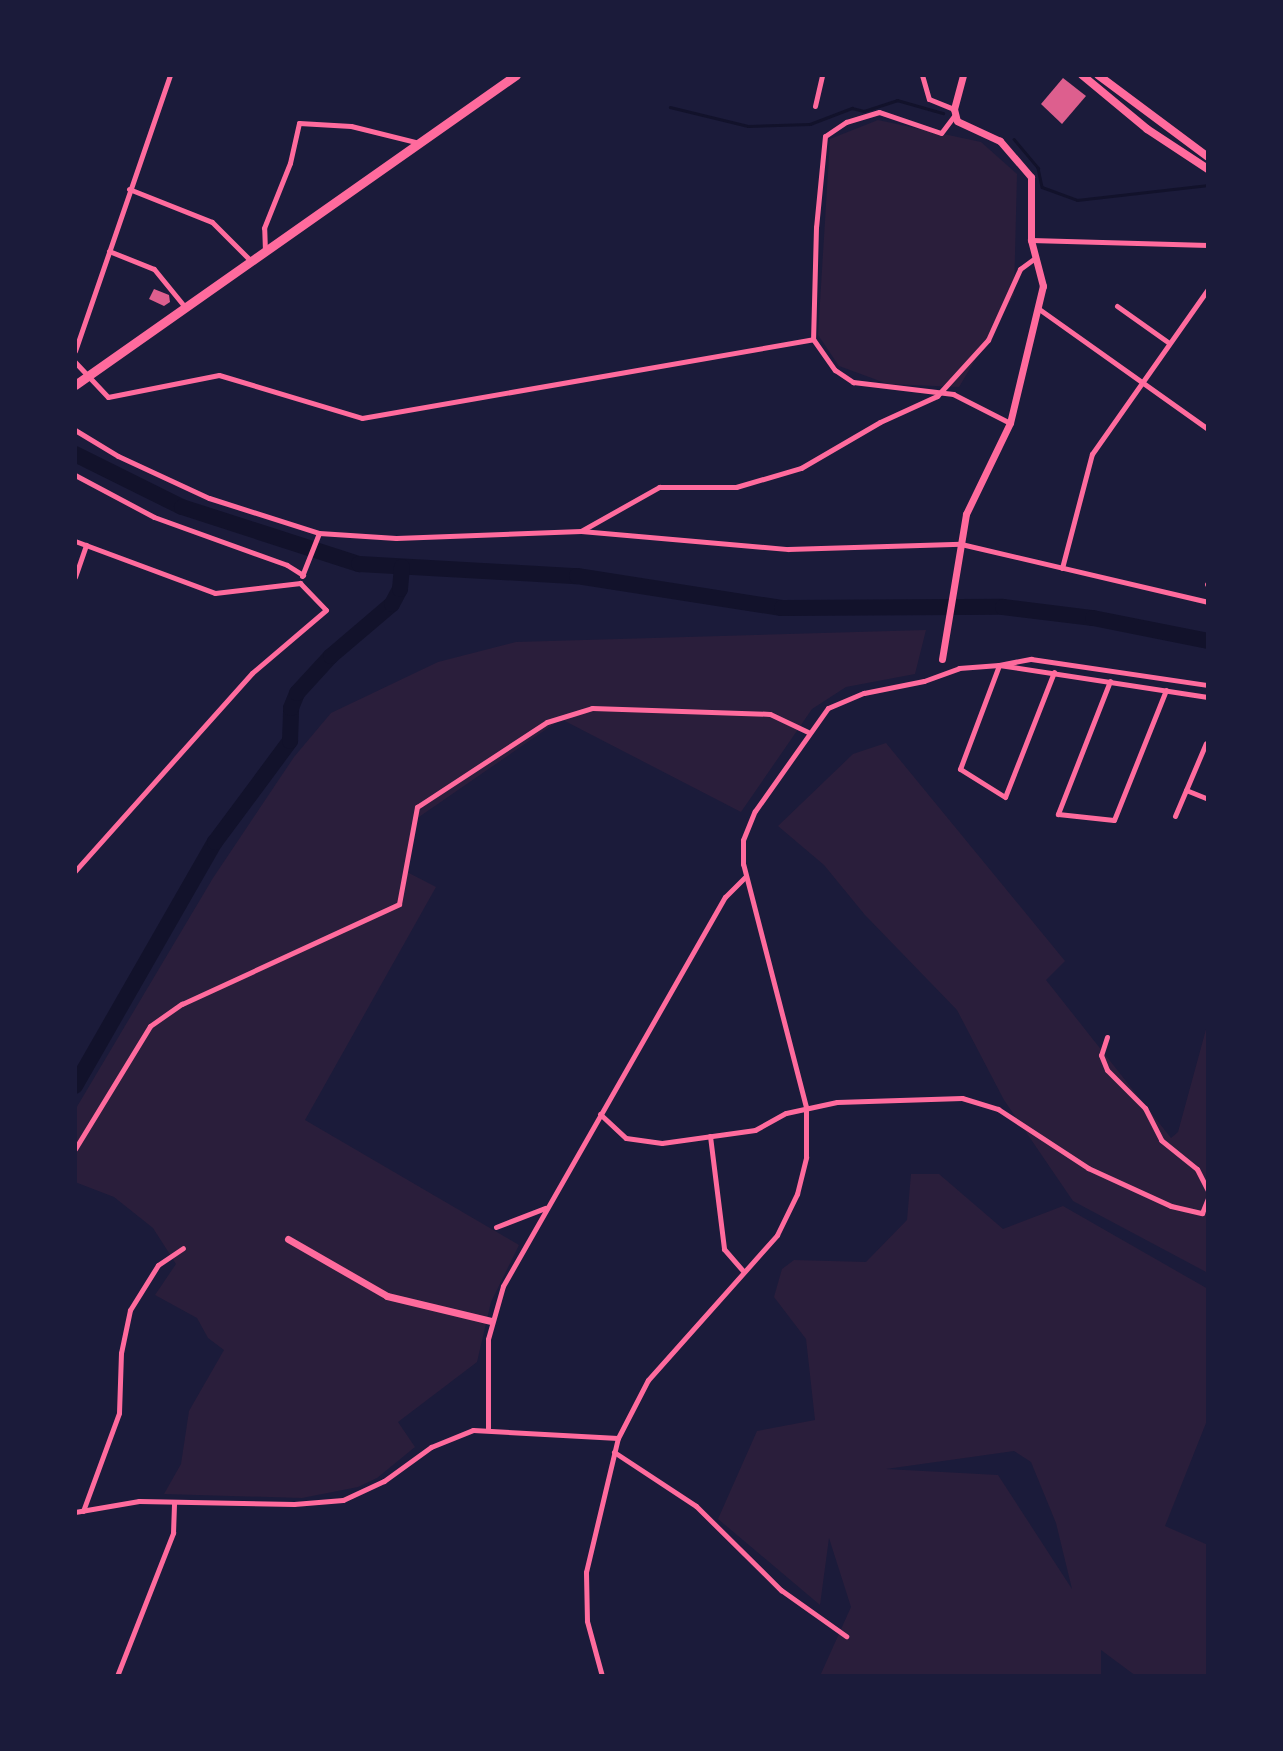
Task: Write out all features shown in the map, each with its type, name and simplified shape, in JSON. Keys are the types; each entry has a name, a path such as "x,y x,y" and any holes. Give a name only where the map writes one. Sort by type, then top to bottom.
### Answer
{"main road":[{"path":"75,385 516,75"},
{"path":"1082,75 1147,129 1208,169"},
{"path":"1098,75 1208,157"}],"street":[{"path":"75,351 170,75"},
{"path":"815,106 822,75"},
{"path":"922,75 929,99 954,113 959,122 992,136 1027,167 1032,188 1031,240 1043,286 1010,423 970,502 942,659 936,674"},
{"path":"963,75 954,113 941,133 879,112 846,122 825,136 816,228 813,338 835,370 853,382 942,392 1010,423"},
{"path":"265,251 264,228 290,163 299,123 351,126 419,143"},
{"path":"129,189 212,222 251,261"},
{"path":"1031,240 1208,244"},
{"path":"109,251 154,269 185,307"},
{"path":"581,531 659,487 736,487 800,468 942,392 988,340 1020,269 1035,258"},
{"path":"1062,568 1092,454 1208,289"},
{"path":"1117,306 1169,343"},
{"path":"1039,309 1208,429"},
{"path":"75,362 102,395 116,397 219,375 362,418 813,338"},
{"path":"75,430 118,456 209,498 318,535 396,538 581,531 788,549 961,544 1208,601"},
{"path":"75,475 154,517 286,565 303,575"},
{"path":"300,583 318,535"},
{"path":"75,541 215,593 300,583"},
{"path":"75,577 86,545"},
{"path":"75,871 251,673 326,610 300,583"},
{"path":"602,1676 594,1656 584,1599 591,1539 618,1438 648,1380 777,1235 797,1194 806,1157 806,1107 745,877 742,852 747,827 808,732 828,708 884,687 924,681 936,674 1031,659 1208,685"},
{"path":"999,665 1208,697"},
{"path":"999,665 960,769 1005,797 1054,672"},
{"path":"1110,681 1059,814 1114,820 1166,690"},
{"path":"75,1149 150,1026 182,1004 399,904 417,807 547,722 592,708 770,714 808,732"},
{"path":"1175,816 1207,742"},
{"path":"1186,790 1208,799"},
{"path":"488,1429 486,1359 491,1321 513,1265 725,897 745,877"},
{"path":"1107,1037 1101,1055 1107,1070 1145,1108 1161,1140 1197,1169 1208,1191"},
{"path":"600,1114 625,1138 663,1143 755,1130 806,1107 919,1096 976,1100 1088,1168 1171,1206 1202,1213 1208,1198"},
{"path":"710,1136 724,1249 744,1272"},
{"path":"496,1227 545,1208"},
{"path":"288,1239 387,1296 491,1321"},
{"path":"83,1511 119,1413 121,1353 130,1310 158,1265 183,1248"},
{"path":"75,1512 118,1502 294,1504 342,1500 384,1481 453,1436 488,1429 618,1438"},
{"path":"614,1452 696,1506 764,1576 846,1636"},
{"path":"117,1676 173,1533 174,1502"}],"shaded area":[{"path":"878,120 981,142 1017,174 1014,295 959,387 888,384 839,366 818,335 830,139"},
{"path":"926,630 915,674 846,687 812,709 741,812 561,719 416,819 407,872 436,887 305,1120 519,1245 491,1302 477,1362 398,1422 415,1447 377,1478 358,1487 302,1498 164,1494 181,1464 189,1411 224,1350 208,1338 197,1318 155,1295 176,1264 153,1228 114,1197 75,1182 75,1110 213,878 294,757 331,713 438,662 516,642"},
{"path":"886,743 1065,961 1046,980 1171,1138 1178,1132 1208,1022 1208,1273 1073,1201 1004,1100 957,1010 865,915 824,865 778,826 853,754"},
{"path":"911,1174 939,1174 1003,1229 1063,1206 1208,1289 1208,1418 1165,1526 1208,1545 1208,1676 1136,1676 1101,1650 1101,1676 820,1676 851,1607 829,1538 820,1605 718,1519 757,1431 815,1420 806,1339 774,1297 782,1269 794,1260 866,1262 907,1220","holes":["1014,1451 1031,1462 1056,1523 1072,1589 998,1475 886,1469"]}],"building":[{"path":"1063,78 1086,96 1062,124 1041,104"},
{"path":"154,289 169,295 170,302 164,306 149,299"}],"waterway":[{"path":"670,107 748,126 810,124 852,108 864,111 897,100 943,113"},
{"path":"1014,139 1038,168 1042,187 1077,200 1208,185"},
{"path":"75,454 182,507 359,564 577,576 782,608 1003,607 1093,618 1208,641"},
{"path":"75,1086 215,842 290,741 291,708 297,693 331,656 392,604 400,589 402,567"}]}
